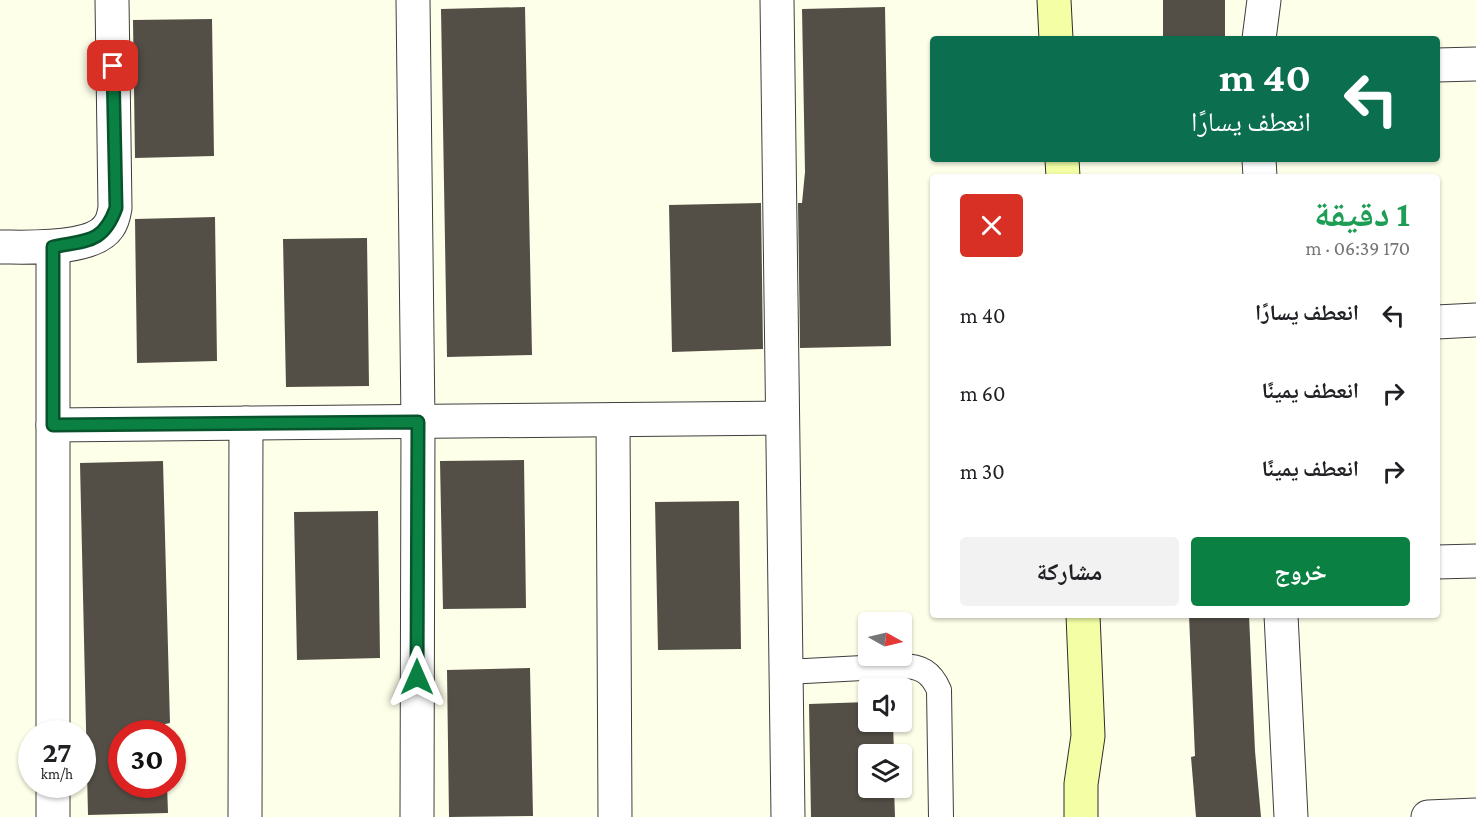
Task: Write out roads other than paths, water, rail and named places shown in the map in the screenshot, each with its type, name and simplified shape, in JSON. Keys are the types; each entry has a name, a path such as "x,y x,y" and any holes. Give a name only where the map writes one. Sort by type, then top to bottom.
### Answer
{"street":[{"path":"0,247 53,247 94,238 109,227 116,208 112,0"},
{"path":"413,0 418,422 417,817"},
{"path":"777,0 788,817"},
{"path":"1054,0 1056,36"},
{"path":"1259,36 1264,0"},
{"path":"1440,65 1476,64"},
{"path":"53,247 53,720"},
{"path":"1440,322 1476,320"},
{"path":"53,425 781,418"},
{"path":"613,420 615,817"},
{"path":"245,817 246,423"},
{"path":"1440,562 1476,561"},
{"path":"1081,817 1081,784 1088,736 1083,618"},
{"path":"1281,618 1291,817"},
{"path":"1088,736 1102,785 1103,817"},
{"path":"53,798 53,817"},
{"path":"1428,817 1476,815"}],"lane":[{"path":"786,672 913,666 930,675 939,690 941,817"}]}
